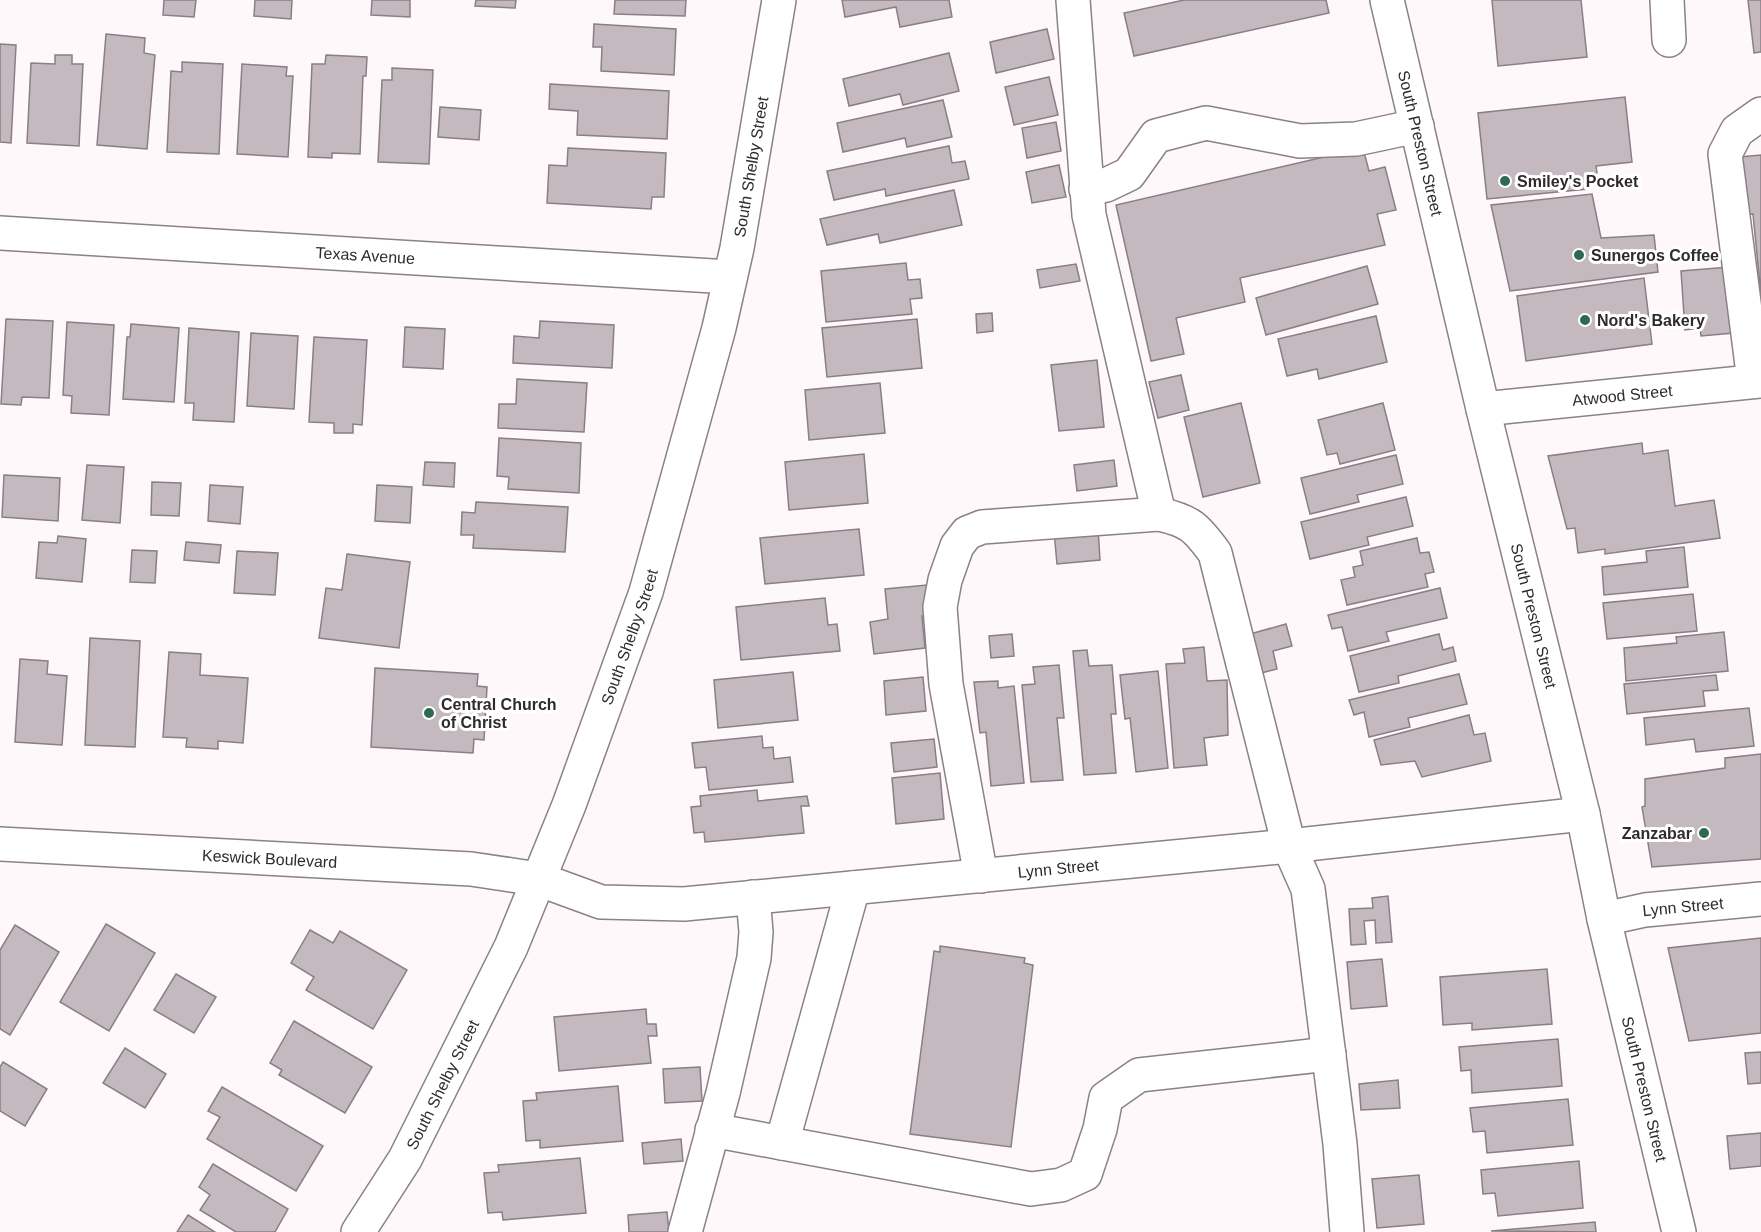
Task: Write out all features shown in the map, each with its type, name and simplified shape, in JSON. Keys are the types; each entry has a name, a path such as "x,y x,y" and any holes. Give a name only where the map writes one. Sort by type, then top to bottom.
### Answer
{"main road":[{"name":"South Shelby Street","path":"358,1232 405,1159 511,947 569,805 646,592 699,408 737,248 779,0"},
{"path":"1073,0 1089,215 1159,514"},
{"name":"South Preston Street","path":"1387,0 1583,814 1604,919 1679,1232"},
{"path":"1667,0 1668,40"},
{"path":"1758,381 1725,154 1737,131 1761,114"},
{"path":"1086,189 1106,184 1129,174 1156,136 1206,123 1300,141 1356,139 1417,126"},
{"name":"Texas Avenue","path":"0,233 730,277"},
{"name":"Atwood Street","path":"1484,409 1758,381"},
{"path":"981,876 946,684 940,607 945,580 957,546 967,533 982,527 1159,514 1179,519 1198,530 1215,553 1289,846 1308,889 1340,1144 1347,1232"},
{"name":"Lynn Street","path":"538,879 601,902 684,904 1289,846 1583,814"},
{"name":"Keswick Boulevard","path":"0,844 471,869 538,879"},
{"path":"782,1143 853,888"},
{"path":"685,1232 754,958 756,932 753,897"},
{"name":"Lynn Street","path":"1604,919 1646,910 1761,899"},
{"path":"712,1130 1031,1189 1061,1185 1084,1174 1100,1129 1106,1098 1139,1075 1329,1054"}],"building":[{"path":"164,0 196,0 194,17 163,15"},
{"path":"255,0 292,0 291,19 254,16"},
{"path":"372,0 410,0 410,17 371,15"},
{"path":"476,0 516,0 515,8 475,6"},
{"path":"615,0 686,0 685,16 614,14"},
{"path":"842,0 949,0 952,17 900,27 896,7 845,17"},
{"path":"1184,0 1326,0 1329,13 1134,56 1124,13"},
{"path":"1492,0 1581,0 1587,57 1498,66"},
{"path":"1748,0 1761,0 1761,52 1754,53"},
{"path":"594,24 676,29 674,75 601,71 602,47 593,47"},
{"path":"1047,29 1054,59 996,73 990,42"},
{"path":"106,34 145,38 144,53 155,55 147,149 97,145"},
{"path":"0,44 16,45 11,143 0,142"},
{"path":"949,53 959,91 903,105 900,94 849,106 843,79"},
{"path":"55,55 72,55 72,64 83,64 79,146 27,143 31,63 55,64"},
{"path":"326,55 367,57 366,76 363,76 360,154 332,153 332,158 308,157 312,64 325,64"},
{"path":"182,62 223,64 219,154 167,152 171,71 182,72"},
{"path":"242,64 287,67 286,76 293,76 288,157 237,154"},
{"path":"392,68 433,70 429,164 378,162 382,80 392,80"},
{"path":"1049,77 1058,115 1014,125 1005,87"},
{"path":"550,84 669,91 667,139 577,135 578,111 549,109"},
{"path":"1625,97 1632,162 1596,166 1597,173 1587,175 1588,189 1487,199 1478,113"},
{"path":"943,100 952,137 907,147 905,138 843,152 837,123"},
{"path":"440,107 481,110 479,140 438,137"},
{"path":"1056,122 1061,151 1027,158 1022,128"},
{"path":"949,146 952,163 965,161 969,179 886,196 885,189 834,200 827,171"},
{"path":"568,148 666,153 664,197 652,197 651,209 547,203 549,165 567,166"},
{"path":"1363,148 1369,171 1385,167 1396,210 1377,214 1385,245 1240,278 1245,302 1176,318 1184,354 1151,361 1116,205"},
{"path":"1761,155 1761,295 1753,214 1745,215 1740,157"},
{"path":"1059,165 1066,197 1032,203 1026,172"},
{"path":"954,190 962,225 880,243 878,234 827,245 820,219"},
{"name":"Sunergos Coffee","path":"1592,194 1601,238 1654,235 1658,272 1510,291 1491,205"},
{"path":"906,263 908,280 920,279 922,298 910,299 912,314 826,322 821,271"},
{"path":"1076,264 1080,281 1040,288 1037,270"},
{"path":"1367,266 1378,304 1266,335 1256,298"},
{"path":"1729,267 1734,333 1701,336 1700,328 1685,330 1681,271"},
{"name":"Nord's Bakery","path":"1644,278 1652,344 1526,361 1517,296"},
{"path":"992,313 993,331 977,333 976,314"},
{"path":"1376,316 1387,362 1319,379 1317,369 1287,376 1278,339"},
{"path":"6,319 53,321 49,398 22,397 21,405 1,404"},
{"path":"917,319 922,368 827,377 822,328"},
{"path":"540,321 614,325 612,368 513,363 514,336 539,338"},
{"path":"67,322 114,325 109,415 71,413 72,396 63,395"},
{"path":"131,324 179,328 174,402 123,399 127,337 130,337"},
{"path":"405,327 445,329 443,369 403,367"},
{"path":"189,328 239,332 234,422 193,420 194,403 185,403"},
{"path":"251,333 298,336 294,409 247,406"},
{"path":"314,337 367,340 362,425 353,424 353,433 334,433 334,423 309,422"},
{"path":"1097,360 1104,427 1059,431 1051,365"},
{"path":"1181,375 1189,410 1158,418 1149,382"},
{"path":"517,379 587,383 584,432 498,428 499,404 516,404"},
{"path":"880,383 885,433 809,440 805,390"},
{"path":"1241,403 1260,483 1203,497 1184,417"},
{"path":"1383,403 1395,450 1340,464 1337,453 1327,455 1318,420"},
{"path":"499,438 581,443 579,493 508,489 509,477 497,476"},
{"path":"1642,443 1643,454 1668,450 1675,506 1714,500 1720,538 1605,554 1605,549 1578,553 1575,528 1567,529 1548,456"},
{"path":"864,454 868,503 789,510 785,462"},
{"path":"1396,455 1403,484 1357,495 1359,502 1310,514 1301,478"},
{"path":"1114,460 1117,486 1077,491 1074,465"},
{"path":"425,462 455,463 454,487 423,485"},
{"path":"87,465 124,467 120,523 82,520"},
{"path":"4,475 60,478 58,521 2,517"},
{"path":"152,482 181,483 179,516 151,515"},
{"path":"210,485 243,487 240,524 208,521"},
{"path":"377,485 412,487 410,523 375,521"},
{"path":"1406,497 1413,526 1367,537 1369,545 1310,559 1301,522"},
{"path":"476,502 568,507 565,552 473,548 474,535 461,535 462,512 475,513"},
{"path":"1098,528 1100,560 1057,564 1054,532"},
{"path":"859,529 864,575 765,584 760,538"},
{"path":"58,536 86,539 82,582 36,578 39,542 57,543"},
{"path":"1417,538 1420,553 1429,552 1434,572 1425,574 1428,587 1347,605 1341,580 1355,577 1353,567 1363,565 1360,551"},
{"path":"186,542 221,545 219,563 184,560"},
{"path":"1684,547 1688,587 1604,595 1602,567 1647,562 1646,551"},
{"path":"132,550 157,551 155,583 130,582"},
{"path":"237,551 278,553 275,595 234,593"},
{"path":"347,554 410,562 399,648 319,638 326,588 342,590"},
{"path":"927,585 930,614 922,616 925,648 874,654 870,622 888,619 885,589"},
{"path":"1440,588 1447,618 1386,632 1389,641 1348,651 1342,627 1332,629 1328,615"},
{"path":"1693,594 1697,631 1607,639 1603,603"},
{"path":"825,598 828,625 837,624 840,651 741,660 736,607"},
{"path":"1286,624 1292,646 1273,651 1277,669 1261,673 1250,634"},
{"path":"1724,632 1728,671 1626,681 1624,648 1677,643 1676,637"},
{"path":"1012,634 1014,656 991,658 989,636"},
{"path":"1439,634 1443,650 1453,647 1456,661 1398,676 1399,683 1359,692 1350,656"},
{"path":"90,638 140,641 135,747 85,745"},
{"path":"1204,647 1207,681 1227,680 1228,735 1204,738 1207,765 1174,768 1166,664 1185,663 1183,649"},
{"path":"1087,650 1089,666 1112,665 1116,714 1111,714 1116,773 1084,775 1073,651"},
{"path":"169,652 201,654 200,675 248,678 243,743 218,741 218,749 186,747 187,738 163,737"},
{"path":"20,659 48,661 47,674 67,676 62,745 15,742"},
{"path":"1059,665 1064,718 1057,718 1063,780 1031,782 1022,685 1035,684 1033,667"},
{"name":"Central Church of Christ","path":"375,668 478,674 477,686 487,687 484,740 474,739 473,753 371,747"},
{"path":"1158,671 1168,768 1136,772 1130,718 1125,719 1120,675"},
{"path":"793,672 798,720 718,728 714,680"},
{"path":"1459,674 1467,704 1408,718 1410,727 1369,737 1364,712 1354,715 1349,700"},
{"path":"1716,675 1718,690 1703,691 1705,706 1627,714 1624,684"},
{"path":"923,677 926,711 886,715 884,681"},
{"path":"998,681 998,688 1014,686 1024,783 991,786 986,732 980,733 974,682"},
{"path":"1749,708 1754,746 1696,752 1694,739 1646,745 1644,718"},
{"path":"1469,715 1474,735 1485,733 1491,761 1422,777 1415,761 1381,765 1374,740"},
{"path":"762,736 763,748 773,747 774,759 790,757 793,782 709,790 706,767 695,768 692,743"},
{"path":"934,739 937,767 894,772 891,743"},
{"name":"Zanzabar","path":"1761,754 1761,859 1652,867 1642,807 1645,806 1645,779 1725,768 1725,758"},
{"path":"940,773 944,819 896,824 892,778"},
{"path":"757,790 758,801 807,796 809,806 801,806 804,833 705,842 704,832 694,833 691,807 701,806 700,796"},
{"path":"1388,896 1392,942 1376,943 1375,920 1364,921 1366,944 1351,945 1349,909 1373,908 1372,898"},
{"path":"106,924 155,953 109,1031 60,1002"},
{"path":"15,925 59,952 10,1035 0,1029 0,950"},
{"path":"310,930 333,943 340,931 407,970 373,1029 306,990 314,977 291,963"},
{"path":"1761,938 1761,1033 1689,1041 1668,948"},
{"path":"940,946 1025,958 1024,963 1033,965 1011,1147 910,1134 934,951 940,952"},
{"path":"1382,959 1387,1006 1351,1009 1347,962"},
{"path":"1547,969 1552,1024 1472,1030 1472,1023 1443,1025 1440,977"},
{"path":"176,974 216,997 194,1033 154,1010"},
{"path":"646,1009 647,1024 656,1024 657,1036 648,1036 651,1063 559,1071 554,1017"},
{"path":"294,1021 372,1067 345,1113 279,1075 282,1070 270,1063"},
{"path":"1558,1039 1562,1086 1472,1093 1471,1070 1461,1071 1459,1047"},
{"path":"125,1048 166,1074 145,1108 103,1083"},
{"path":"1761,1052 1761,1083 1748,1084 1745,1053"},
{"path":"3,1062 47,1089 25,1126 0,1111 0,1067"},
{"path":"700,1067 702,1101 665,1103 663,1069"},
{"path":"1398,1080 1400,1108 1361,1110 1359,1084"},
{"path":"618,1086 623,1141 540,1148 540,1140 526,1141 523,1101 537,1100 536,1093"},
{"path":"222,1087 323,1146 296,1191 207,1139 220,1117 208,1111"},
{"path":"1568,1099 1573,1145 1487,1153 1485,1131 1473,1132 1470,1108"},
{"path":"1761,1133 1761,1166 1730,1169 1727,1136"},
{"path":"681,1139 683,1161 644,1164 642,1143"},
{"path":"580,1158 586,1213 503,1220 502,1212 488,1213 484,1173 499,1172 498,1165"},
{"path":"1579,1161 1583,1208 1498,1216 1495,1193 1483,1194 1481,1170"},
{"path":"213,1164 288,1209 275,1232 236,1232 200,1210 210,1195 199,1187"},
{"path":"1419,1175 1424,1224 1377,1228 1372,1179"},
{"path":"667,1212 669,1232 629,1232 628,1215"},
{"path":"188,1215 215,1232 177,1232"},
{"path":"1595,1222 1596,1232 1491,1231"}],"place":[{"name":"Smiley's Pocket","path":"1505,181"},
{"name":"Sunergos Coffee","path":"1579,255"},
{"name":"Nord's Bakery","path":"1585,320"},
{"name":"Central Church of Christ","path":"429,713"},
{"name":"Zanzabar","path":"1704,833"}]}
